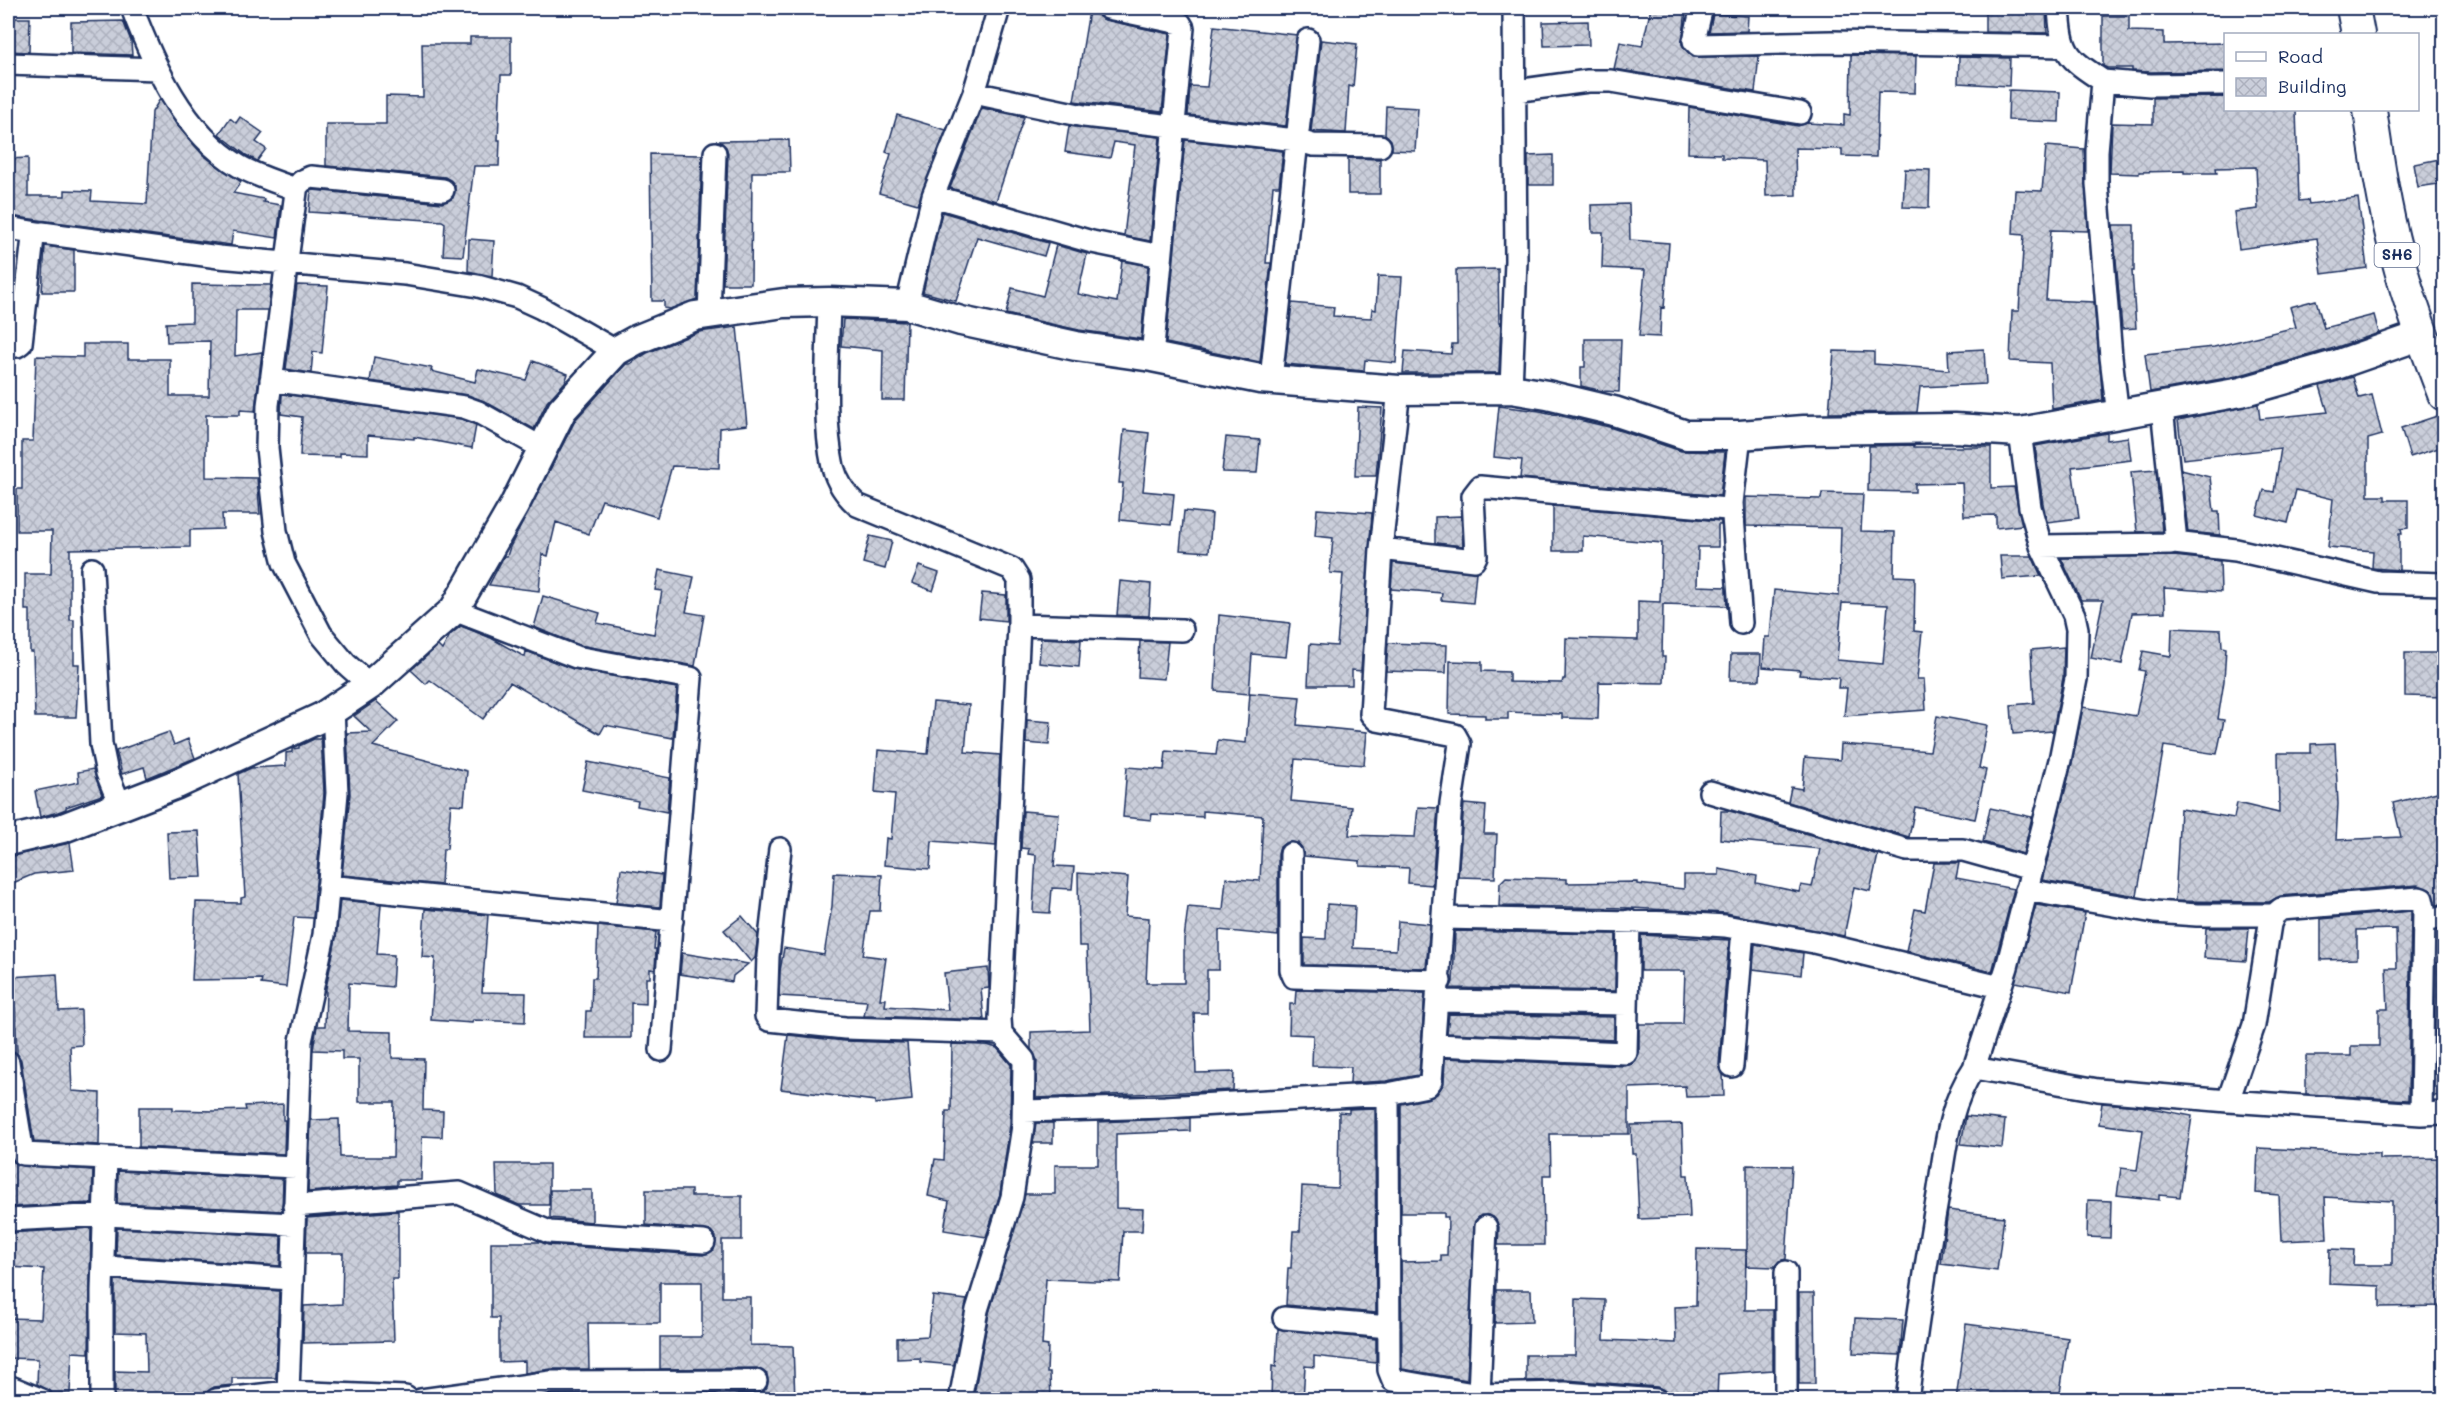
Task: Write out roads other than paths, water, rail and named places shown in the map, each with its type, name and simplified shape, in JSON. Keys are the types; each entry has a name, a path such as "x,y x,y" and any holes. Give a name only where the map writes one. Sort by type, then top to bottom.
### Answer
{"main road":[{"path":"2353,8 2358,33"},
{"name":"SH6","path":"2370,111 2385,205 2397,256 2422,335 2445,394"}],"street":[{"path":"132,8 163,80 201,135 240,167 295,189"},
{"path":"907,305 933,195 974,93 999,8"},
{"path":"1108,8 1182,25 1152,357"},
{"path":"1511,389 1516,261 1514,8"},
{"path":"1699,8 1701,11 1694,41 1698,45 1831,42 2063,46"},
{"path":"2059,8 2063,46 2076,64 2103,81 2150,85 2224,84"},
{"path":"1271,379 1308,40"},
{"path":"8,64 158,69"},
{"path":"1515,91 1588,81 1611,81 1800,113"},
{"path":"2103,81 2097,151 2097,184 2118,416"},
{"path":"974,93 1084,116 1296,140 1313,145 1380,146"},
{"path":"709,314 715,153"},
{"path":"295,189 302,181 311,177 443,190"},
{"path":"295,189 297,198 268,405 267,448 276,531 284,562 321,634 346,664 370,685"},
{"path":"933,195 1122,250 1161,255"},
{"path":"8,228 219,257 405,274 478,286 517,297 541,308 616,351"},
{"path":"8,346 17,346 21,343 33,238 38,233"},
{"path":"829,302 828,427 834,469 841,485 858,505 1012,569 1019,580 1019,625 1006,863 1000,1033 1024,1060 1023,1126 1012,1197 977,1310 960,1400"},
{"path":"8,841 63,828 177,784 322,717 370,685 454,610 514,506 562,410 616,351 636,340 695,316 784,303 907,305 961,321 1076,346 1152,357 1193,367 1271,379 1399,390 1511,389 1614,411 1686,435 1740,435 1804,430 1955,428 2020,432 2241,392 2339,364 2422,335"},
{"path":"271,381 464,407 478,412 542,448"},
{"path":"1024,1111 1165,1107 1388,1094 1429,1083 1432,1078 1451,803 1460,744 1455,735 1377,720 1371,714 1380,549 1399,390"},
{"path":"2162,408 2176,537 2174,543"},
{"path":"1907,1400 1923,1276 1953,1109 1964,1083 1974,1068 2000,987 2060,760 2076,679 2078,629 2074,615 2041,546 2030,507 2020,432"},
{"path":"1740,435 1732,504 1741,623"},
{"path":"1380,549 1474,560 1476,556 1473,495 1480,487 1724,509 1732,504"},
{"path":"2041,546 2174,543 2236,550 2378,582 2445,584"},
{"path":"92,569 101,744 107,773 120,805"},
{"path":"454,610 576,657 691,678 661,1050"},
{"path":"1019,625 1182,630"},
{"path":"288,1392 301,1041 324,935 337,793 333,710"},
{"path":"1710,792 1907,850 1963,850 2031,869"},
{"path":"780,849 768,956 766,1016 769,1020 845,1028 1000,1033"},
{"path":"1290,854 1291,970 1294,977 1439,991 1627,1004"},
{"path":"328,886 672,921"},
{"path":"2026,890 2154,912 2197,915 2274,915"},
{"path":"2228,1101 2253,1026 2274,915 2281,909 2419,898 2424,903 2421,1114"},
{"path":"2424,922 2445,916"},
{"path":"1444,918 1679,922 1743,929 1814,942 2000,987"},
{"path":"1435,1045 1625,1053 1629,921"},
{"path":"1732,1066 1743,929"},
{"path":"8,1062 15,1153 296,1167"},
{"path":"1974,1068 2098,1090 2421,1114 2445,1113"},
{"path":"1388,1094 1389,1374 1393,1380 1478,1397 1565,1394 1656,1400"},
{"path":"102,1400 102,1291 106,1158"},
{"path":"8,1220 105,1215 294,1215 453,1192 465,1195 549,1232 704,1242"},
{"path":"1478,1397 1486,1227"},
{"path":"104,1267 291,1279"},
{"path":"1786,1272 1786,1400"},
{"path":"1284,1317 1389,1327"},
{"path":"421,1400 550,1382 756,1381"},
{"path":"8,1386 42,1400"},
{"path":"216,1400 288,1392 405,1397 409,1400"}]}
